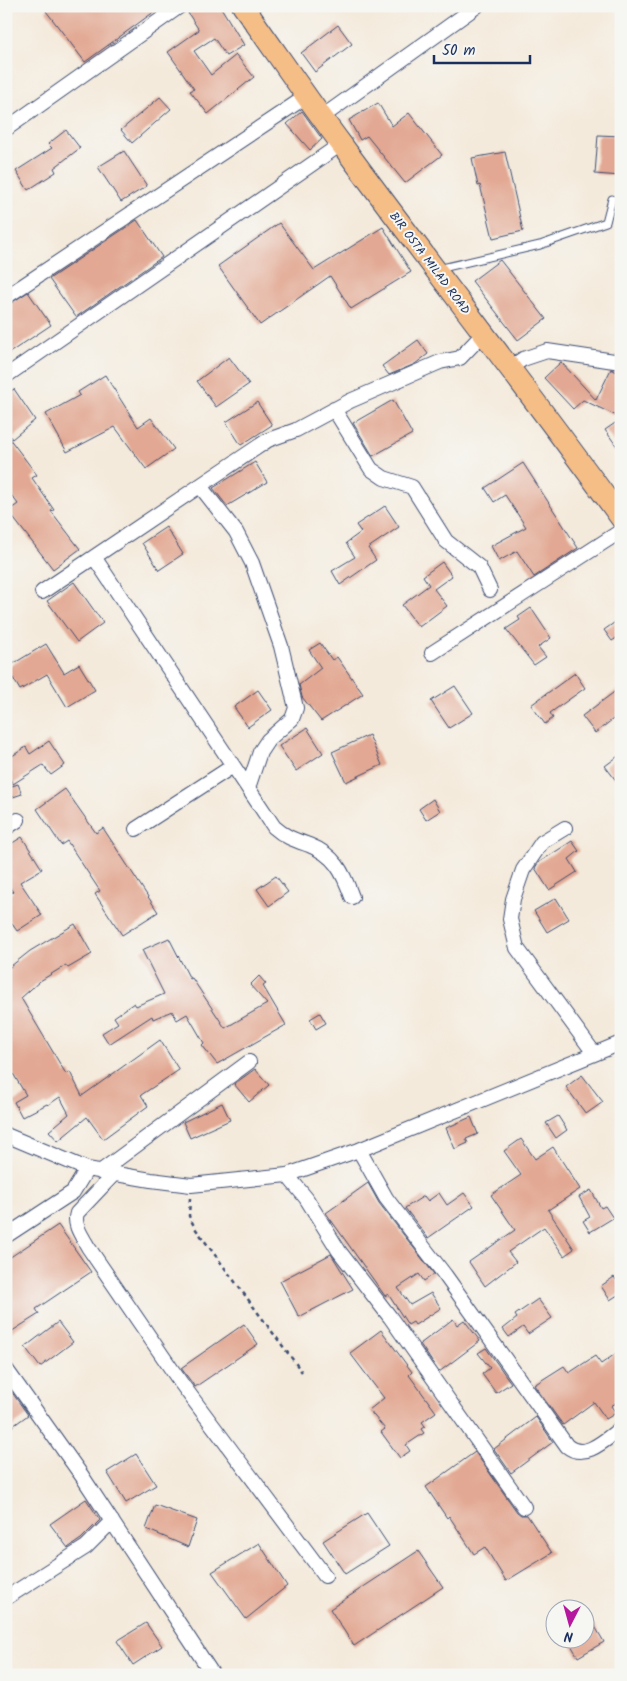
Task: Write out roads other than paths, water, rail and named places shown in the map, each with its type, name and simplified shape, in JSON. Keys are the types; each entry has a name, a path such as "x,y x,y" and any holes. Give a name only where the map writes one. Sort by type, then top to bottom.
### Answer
{"main road":[{"name":"BIR OSTA MILAD ROAD","path":"243,6 341,144 483,334 511,367 621,518"}],"street":[{"path":"6,129 180,6"},
{"path":"322,118 477,6"},
{"path":"6,297 307,96"},
{"path":"6,376 341,144"},
{"path":"42,592 268,440 296,430 334,409 440,362 460,358 483,334"},
{"path":"511,367 523,359 547,351 621,362"},
{"path":"334,409 371,469 384,478 412,487 446,541 478,567 490,590"},
{"path":"200,486 236,532 252,563 282,646 296,708 292,719 268,740 260,752 248,788"},
{"path":"432,653 621,531"},
{"path":"94,557 274,827 284,836 310,845 332,858 345,877 352,897"},
{"path":"136,829 233,766"},
{"path":"6,828 18,820"},
{"path":"565,828 542,842 522,870 514,899 511,930 517,948 594,1053"},
{"path":"6,1135 100,1172 191,1185 287,1175 359,1150 621,1043"},
{"path":"6,1236 73,1192 249,1062"},
{"path":"359,1150 386,1198 445,1275 567,1446 573,1451 590,1450 621,1428"},
{"path":"100,1172 75,1219 88,1247 181,1382 324,1576"},
{"path":"287,1175 306,1198 339,1251 390,1317 524,1507"},
{"path":"6,1369 112,1521 213,1675"},
{"path":"6,1598 86,1547 112,1521"}],"lane":[{"path":"435,270 540,244 606,222 612,199"}]}
